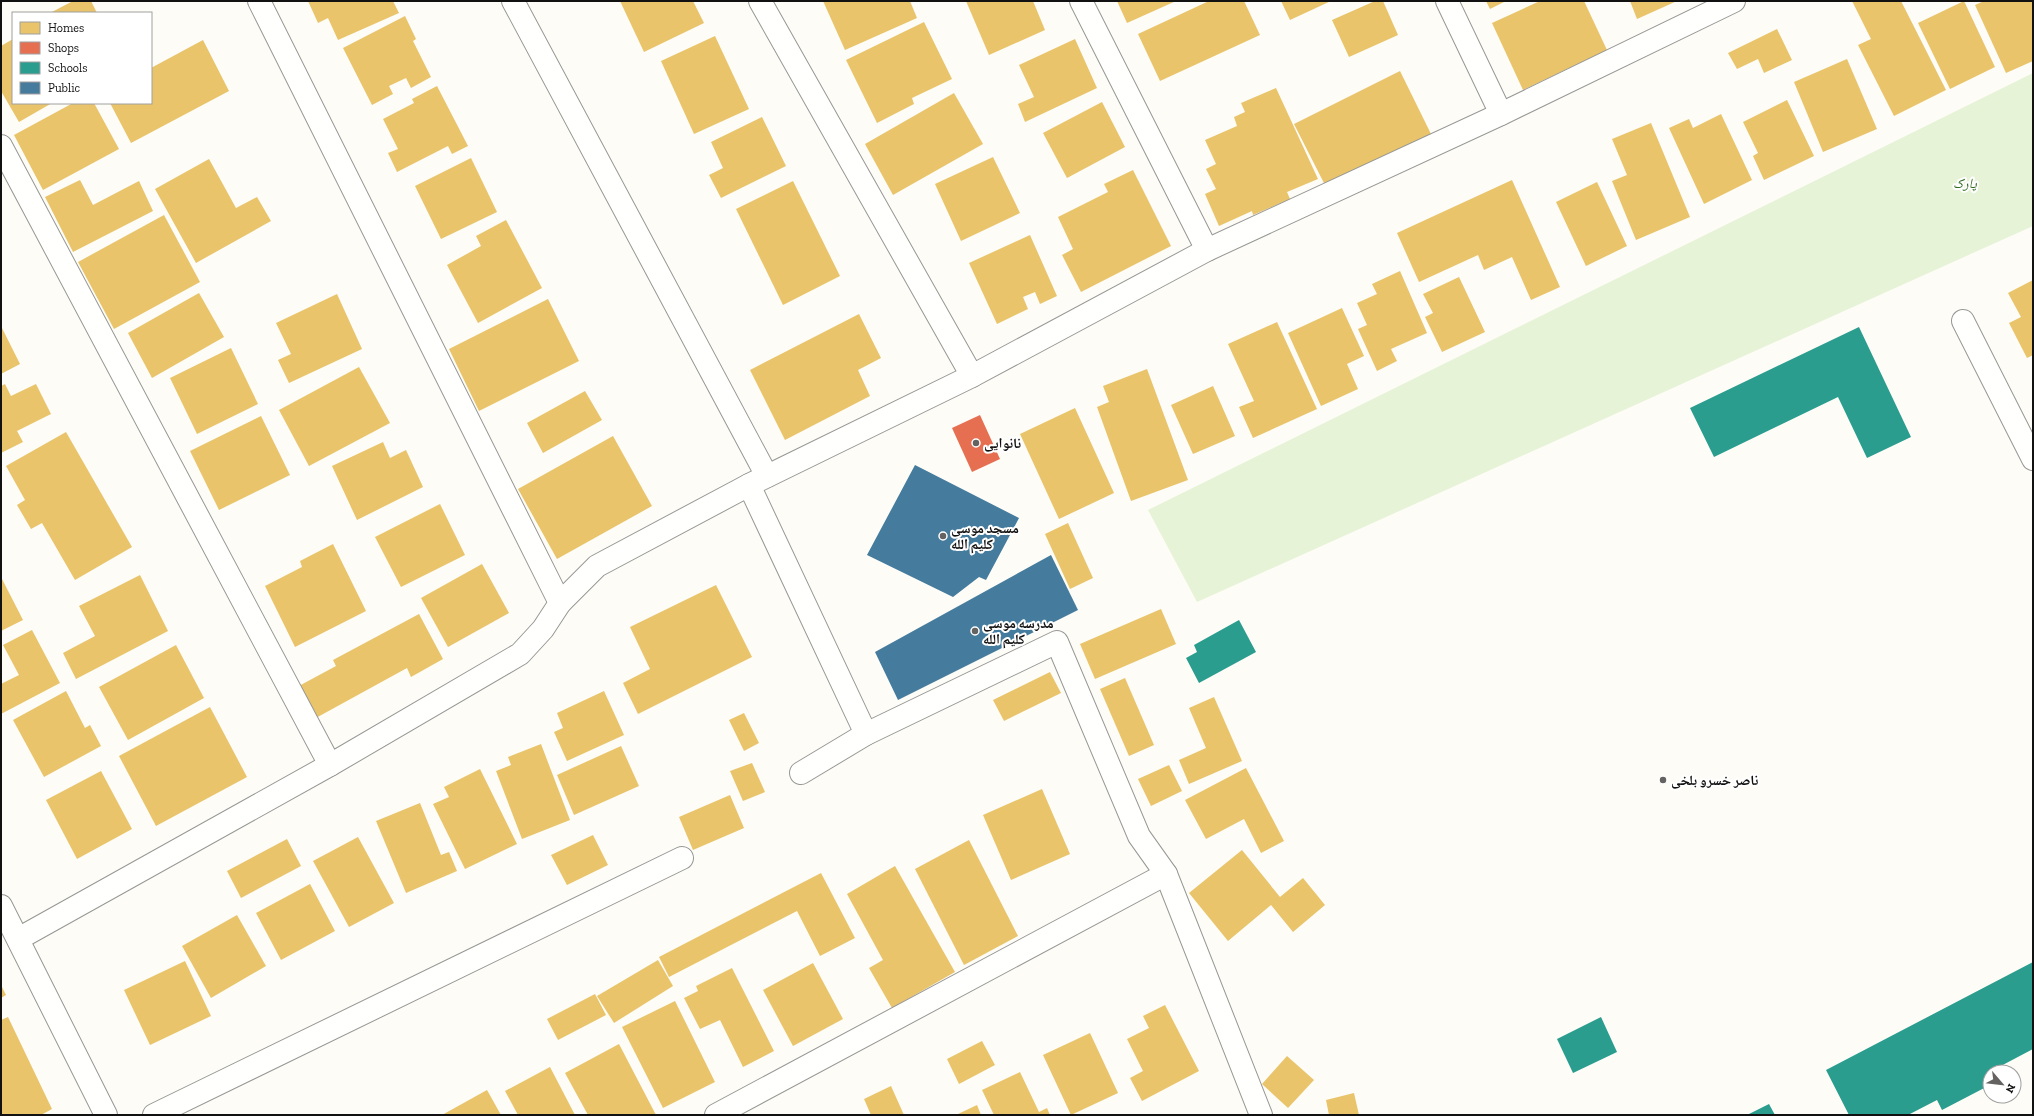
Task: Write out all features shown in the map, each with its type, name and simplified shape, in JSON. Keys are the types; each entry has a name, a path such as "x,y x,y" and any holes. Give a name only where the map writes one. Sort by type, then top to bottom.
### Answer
{"street":[{"path":"259,1 560,603"},
{"path":"513,1 758,480 866,734"},
{"path":"760,1 972,376"},
{"path":"1081,1 1207,250"},
{"path":"1448,1 1501,114"},
{"path":"18,939 330,765 520,654 543,629 560,603 597,566 758,480 972,376 1207,250 1501,114 1734,1"},
{"path":"1,146 330,765"},
{"path":"1963,321 2033,459"},
{"path":"801,773 866,734 1057,642 1139,836 1166,874 1261,1115"},
{"path":"154,1115 682,858"},
{"path":"716,1115 1166,874"},
{"path":"1,906 106,1115"}],"green space":[{"name":"پارک","path":"2033,73 2033,226 1197,602 1148,510"}],"building: Homes":[{"path":"73,1 91,1 96,12 52,12"},
{"path":"308,1 393,1 399,13 338,40 328,18 318,23"},
{"path":"620,1 693,1 704,23 644,52"},
{"path":"823,1 910,1 917,18 845,50"},
{"path":"966,1 1033,1 1045,30 989,55"},
{"path":"1117,1 1176,1 1127,23"},
{"path":"1209,1 1244,1 1260,35 1160,81 1138,34"},
{"path":"1281,1 1331,1 1290,20"},
{"path":"1375,1 1383,1 1398,35 1349,57 1332,20"},
{"path":"1486,1 1506,1 1490,9"},
{"path":"1540,1 1584,1 1607,50 1523,90 1492,23"},
{"path":"1630,1 1677,1 1637,19"},
{"path":"1852,1 1901,1 1946,90 1894,116 1858,45 1871,39"},
{"path":"1964,1 1995,67 1950,89 1918,23"},
{"path":"1984,1 2033,1 2033,61 2006,73 1975,5"},
{"path":"405,16 416,39 413,41 431,77 411,88 406,78 389,86 393,94 372,105 343,48"},
{"path":"924,22 952,79 912,98 914,104 877,123 846,60"},
{"path":"1777,29 1792,60 1764,73 1758,59 1737,69 1728,53"},
{"path":"715,36 749,109 694,134 661,61"},
{"path":"1075,39 1097,88 1025,122 1018,104 1034,97 1019,65"},
{"path":"12,40 12,104 50,104 19,122 1,91 1,46"},
{"path":"203,40 229,91 131,143 111,104 152,104 152,67"},
{"path":"1847,59 1877,129 1823,152 1794,82"},
{"path":"1400,71 1432,136 1327,189 1294,124"},
{"path":"437,86 468,146 452,154 448,146 397,172 388,153 398,149 383,119 414,103 412,99"},
{"path":"1276,88 1318,179 1287,192 1290,199 1253,215 1252,211 1219,226 1205,194 1216,189 1206,169 1216,164 1205,140 1237,126 1234,117 1245,112 1241,103"},
{"path":"954,93 983,144 893,195 865,144"},
{"path":"1787,100 1814,156 1764,180 1753,156 1758,153 1743,122"},
{"path":"1102,102 1125,147 1067,178 1043,133"},
{"path":"71,104 95,104 119,149 43,190 14,135"},
{"path":"1721,114 1752,180 1704,204 1669,128 1689,119 1693,128"},
{"path":"762,117 786,166 721,198 709,175 723,168 711,142"},
{"path":"1651,123 1690,217 1636,240 1612,181 1627,175 1612,139"},
{"path":"993,157 1020,213 961,241 935,184"},
{"path":"471,158 497,212 441,239 415,186"},
{"path":"209,159 236,208 257,197 271,221 196,263 155,189"},
{"path":"1133,170 1171,246 1081,292 1062,255 1073,249 1058,217 1108,192 1104,184"},
{"path":"80,180 93,205 139,181 153,211 73,252 45,197"},
{"path":"1512,180 1560,287 1531,300 1512,257 1484,270 1478,255 1419,282 1397,233"},
{"path":"793,181 840,276 783,305 736,209"},
{"path":"1597,182 1627,246 1586,266 1556,202"},
{"path":"164,215 200,282 114,329 78,262"},
{"path":"506,220 542,288 478,323 447,265 481,246 476,236"},
{"path":"1030,235 1057,296 1040,304 1035,292 1023,297 1028,309 997,324 969,263"},
{"path":"1400,271 1427,333 1391,349 1397,361 1377,371 1358,329 1367,325 1357,303 1377,294 1372,284"},
{"path":"1459,277 1485,332 1442,352 1425,317 1433,313 1423,294"},
{"path":"2033,280 2033,355 2027,358 2009,323 2021,317 2008,293"},
{"path":"199,293 224,337 152,378 128,333"},
{"path":"337,294 362,349 289,383 278,360 291,354 276,323"},
{"path":"548,299 579,361 479,411 449,349"},
{"path":"1342,308 1364,356 1347,364 1358,389 1321,406 1288,333"},
{"path":"859,314 881,358 858,370 870,396 785,440 750,370"},
{"path":"1277,322 1317,409 1253,438 1239,407 1254,401 1228,344"},
{"path":"1,326 20,364 1,374"},
{"path":"231,348 258,404 197,434 170,378"},
{"path":"359,367 390,423 309,466 279,410"},
{"path":"1147,369 1188,480 1131,501 1097,407 1109,402 1103,386"},
{"path":"5,384 11,396 36,384 51,414 17,431 23,442 1,453 1,386"},
{"path":"1213,386 1235,436 1193,454 1171,405"},
{"path":"585,391 602,420 543,453 527,423"},
{"path":"1075,408 1114,493 1059,519 1020,434"},
{"path":"261,416 290,475 219,510 190,451"},
{"path":"66,432 132,547 75,580 42,523 31,529 17,505 25,500 6,466"},
{"path":"613,436 652,506 557,559 518,489"},
{"path":"383,442 390,458 406,450 423,487 357,520 332,466"},
{"path":"440,504 465,555 401,587 375,537"},
{"path":"1068,523 1093,578 1070,589 1045,534"},
{"path":"333,544 366,611 295,647 265,586 302,567 300,561"},
{"path":"482,564 509,613 448,647 421,598"},
{"path":"140,575 168,631 76,679 63,653 95,636 79,606"},
{"path":"1,577 23,620 1,631"},
{"path":"716,585 752,657 638,714 623,683 650,669 630,627"},
{"path":"1161,609 1176,644 1095,679 1080,644"},
{"path":"419,614 443,659 411,677 407,668 314,719 297,687 336,666 333,660"},
{"path":"32,630 60,683 1,714 1,684 19,675 3,645"},
{"path":"176,645 204,698 128,740 99,687"},
{"path":"1050,672 1061,693 1004,721 993,700"},
{"path":"1125,678 1154,745 1129,756 1100,689"},
{"path":"66,691 85,728 90,725 101,746 44,777 13,720"},
{"path":"604,691 624,735 567,761 554,732 563,728 557,713"},
{"path":"1214,697 1242,761 1189,784 1179,760 1206,748 1189,708"},
{"path":"210,707 247,777 156,826 119,756"},
{"path":"744,713 759,743 744,751 729,720"},
{"path":"541,744 570,820 522,839 496,771 511,765 508,757"},
{"path":"621,746 639,786 574,815 557,775"},
{"path":"752,763 765,792 743,801 730,771"},
{"path":"1169,765 1182,791 1151,806 1138,779"},
{"path":"1246,768 1284,841 1261,853 1244,819 1206,839 1185,800"},
{"path":"480,769 517,844 465,869 433,804 449,797 444,787"},
{"path":"101,771 132,829 77,859 46,800"},
{"path":"1042,789 1070,854 1011,880 983,815"},
{"path":"730,795 744,828 693,850 679,817"},
{"path":"420,803 441,855 449,852 457,871 406,893 376,821"},
{"path":"593,835 608,865 567,885 551,855"},
{"path":"358,837 394,903 349,927 313,861"},
{"path":"287,839 301,866 241,898 227,871"},
{"path":"969,840 1018,936 964,965 915,869"},
{"path":"1242,850 1280,897 1303,878 1325,905 1293,932 1271,905 1228,941 1189,893"},
{"path":"895,866 955,972 892,1008 869,968 883,960 847,894"},
{"path":"821,873 855,938 820,956 797,911 669,977 659,957"},
{"path":"310,884 335,931 281,960 256,913"},
{"path":"237,915 266,966 211,998 182,946"},
{"path":"658,960 673,986 614,1023 597,996"},
{"path":"185,961 211,1016 150,1045 124,990"},
{"path":"813,963 843,1019 793,1046 763,990"},
{"path":"732,968 774,1051 743,1067 720,1020 700,1029 684,998 698,991 696,986"},
{"path":"1,985 6,995 1,998"},
{"path":"595,994 606,1015 558,1040 547,1019"},
{"path":"675,1001 715,1082 663,1108 622,1027"},
{"path":"1165,1005 1199,1071 1142,1101 1130,1078 1143,1071 1127,1039 1149,1028 1143,1016"},
{"path":"8,1017 52,1109 41,1115 1,1115 1,1020"},
{"path":"1090,1033 1118,1093 1071,1115 1043,1055"},
{"path":"982,1041 995,1065 959,1084 947,1059"},
{"path":"619,1044 656,1115 588,1115 565,1073"},
{"path":"1287,1056 1314,1080 1288,1108 1262,1084"},
{"path":"550,1067 575,1115 518,1115 505,1091"},
{"path":"1020,1072 1039,1112 1047,1108 1050,1115 994,1115 982,1090"},
{"path":"891,1086 904,1115 871,1115 864,1099"},
{"path":"487,1090 501,1115 442,1115"},
{"path":"1354,1093 1359,1115 1329,1115 1326,1100"},
{"path":"977,1105 981,1115 956,1115"}],"building: Shops":[{"name":"نانوایی","path":"980,415 1000,459 972,472 952,428"}],"building: Schools":[{"path":"1859,327 1911,437 1867,458 1838,397 1714,457 1690,408"},
{"path":"1239,620 1256,652 1199,683 1186,658 1197,652 1194,645"},
{"path":"2033,962 2033,1049 2005,1064 1982,1064 1982,1089 1942,1110 1937,1100 1908,1115 1849,1115 1826,1070"},
{"path":"1601,1017 1617,1052 1573,1073 1557,1039"},
{"path":"1769,1104 1775,1115 1747,1115"}],"building: Public":[{"name":"مسجد موسی کلیم الله","path":"915,465 1019,518 986,580 979,577 953,597 867,555"},
{"name":"مدرسه موسی کلیم الله","path":"1051,555 1078,610 898,700 875,652"}],"place":[{"name":"نانوایی","path":"976,443"},
{"name":"مسجد موسی کلیم الله","path":"943,536"},
{"name":"مدرسه موسی کلیم الله","path":"975,631"},
{"name":"ناصر خسرو بلخی","path":"1663,780"}]}
